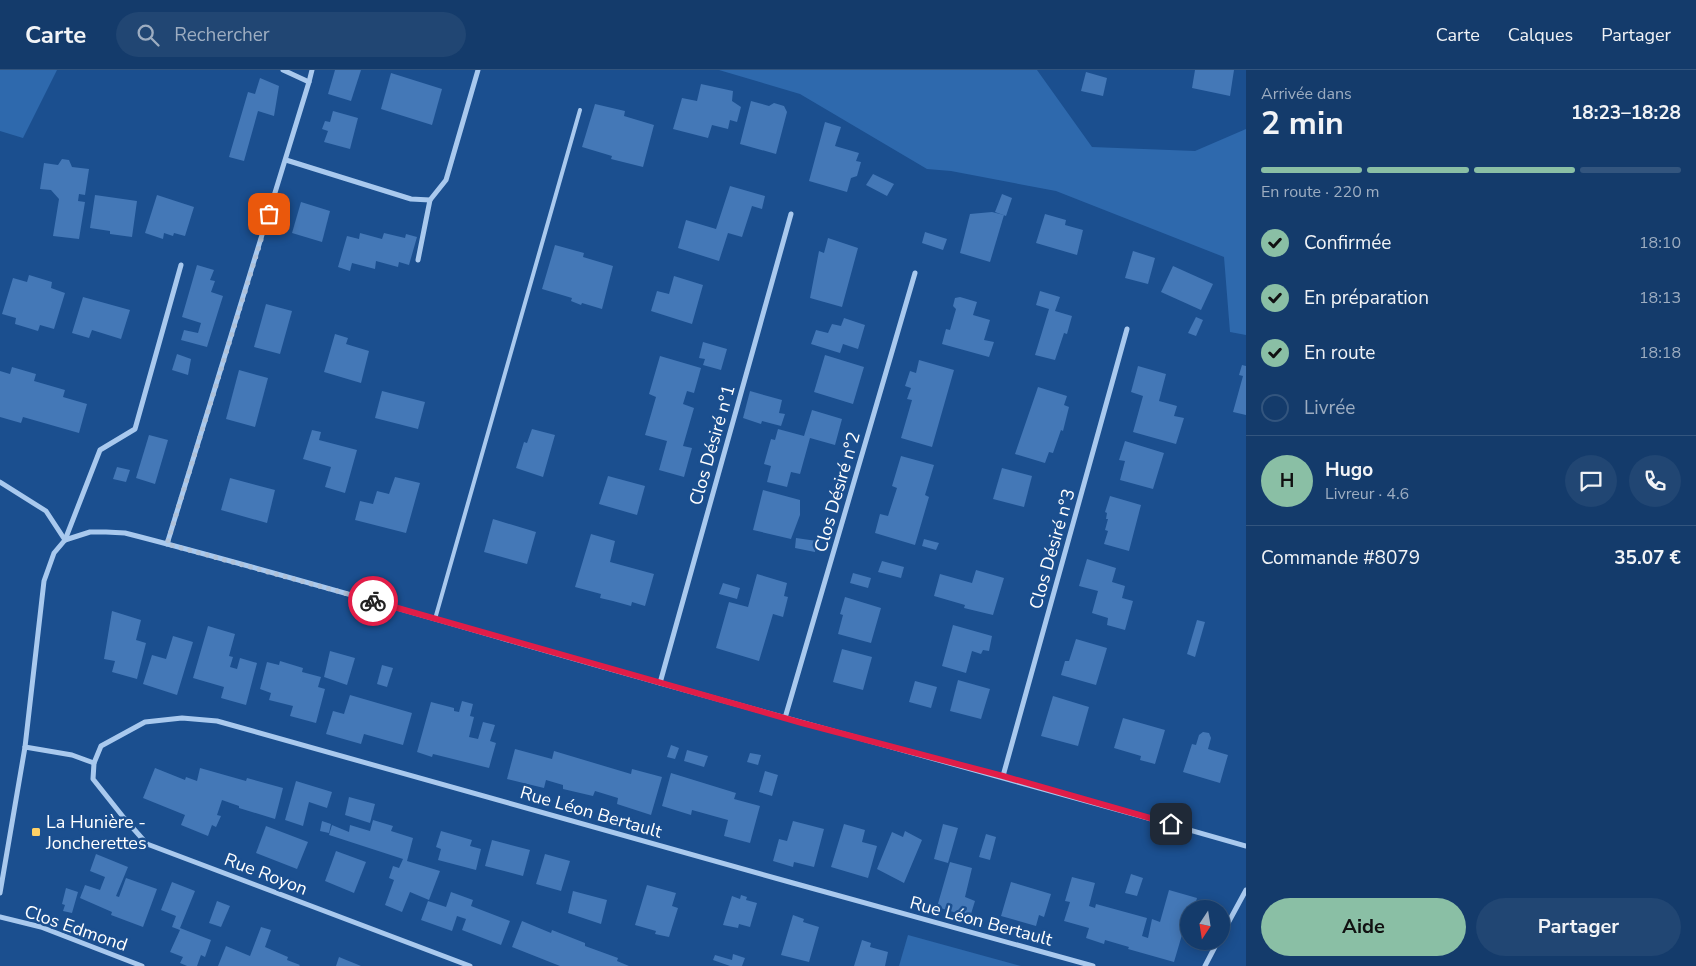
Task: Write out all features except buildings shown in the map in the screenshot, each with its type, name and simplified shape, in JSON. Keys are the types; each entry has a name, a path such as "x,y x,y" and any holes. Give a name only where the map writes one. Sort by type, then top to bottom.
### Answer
{"street":[{"path":"283,70 309,82"},
{"path":"167,544 312,70"},
{"path":"418,260 430,200 446,180 478,70"},
{"path":"286,160 411,199 430,200"},
{"name":"Clos Désiré n°1","path":"660,683 791,214"},
{"path":"0,894 25,747 44,581 54,554 65,540 100,450 135,429 181,265"},
{"name":"Clos Désiré n°2","path":"785,718 915,273"},
{"name":"Clos Désiré n°3","path":"1003,776 1127,329"},
{"path":"0,482 46,511 65,540"},
{"path":"65,540 90,532 106,532 125,534 167,544 909,753 1003,776 1246,846"},
{"name":"Rue Léon Bertault","path":"94,763 101,746 145,722 182,718 217,721 1093,966"},
{"path":"25,747 72,755 94,763"},
{"name":"Rue Royon","path":"94,763 93,779 147,844 470,966"},
{"path":"1230,919 1246,890"},
{"name":"Clos Edmond","path":"0,917 41,927 142,966"},
{"path":"1205,966 1213,950"}],"lane":[{"path":"435,618 580,110"}],"shaded area":[{"path":"0,70 57,70 23,138 0,131"},
{"path":"719,70 1037,70 1092,147 1195,151 1246,129 1246,335 1230,332 1224,257 1056,191 951,171 927,169 800,94"},
{"path":"908,935 1021,966 899,966"}],"way so far":[{"path":"269,214 167,544 373,601"}],"place":[{"name":"La Hunière - Joncherettes","path":"36,832"}],"route":[{"path":"373,601 909,753 1003,776 1171,824"}]}
